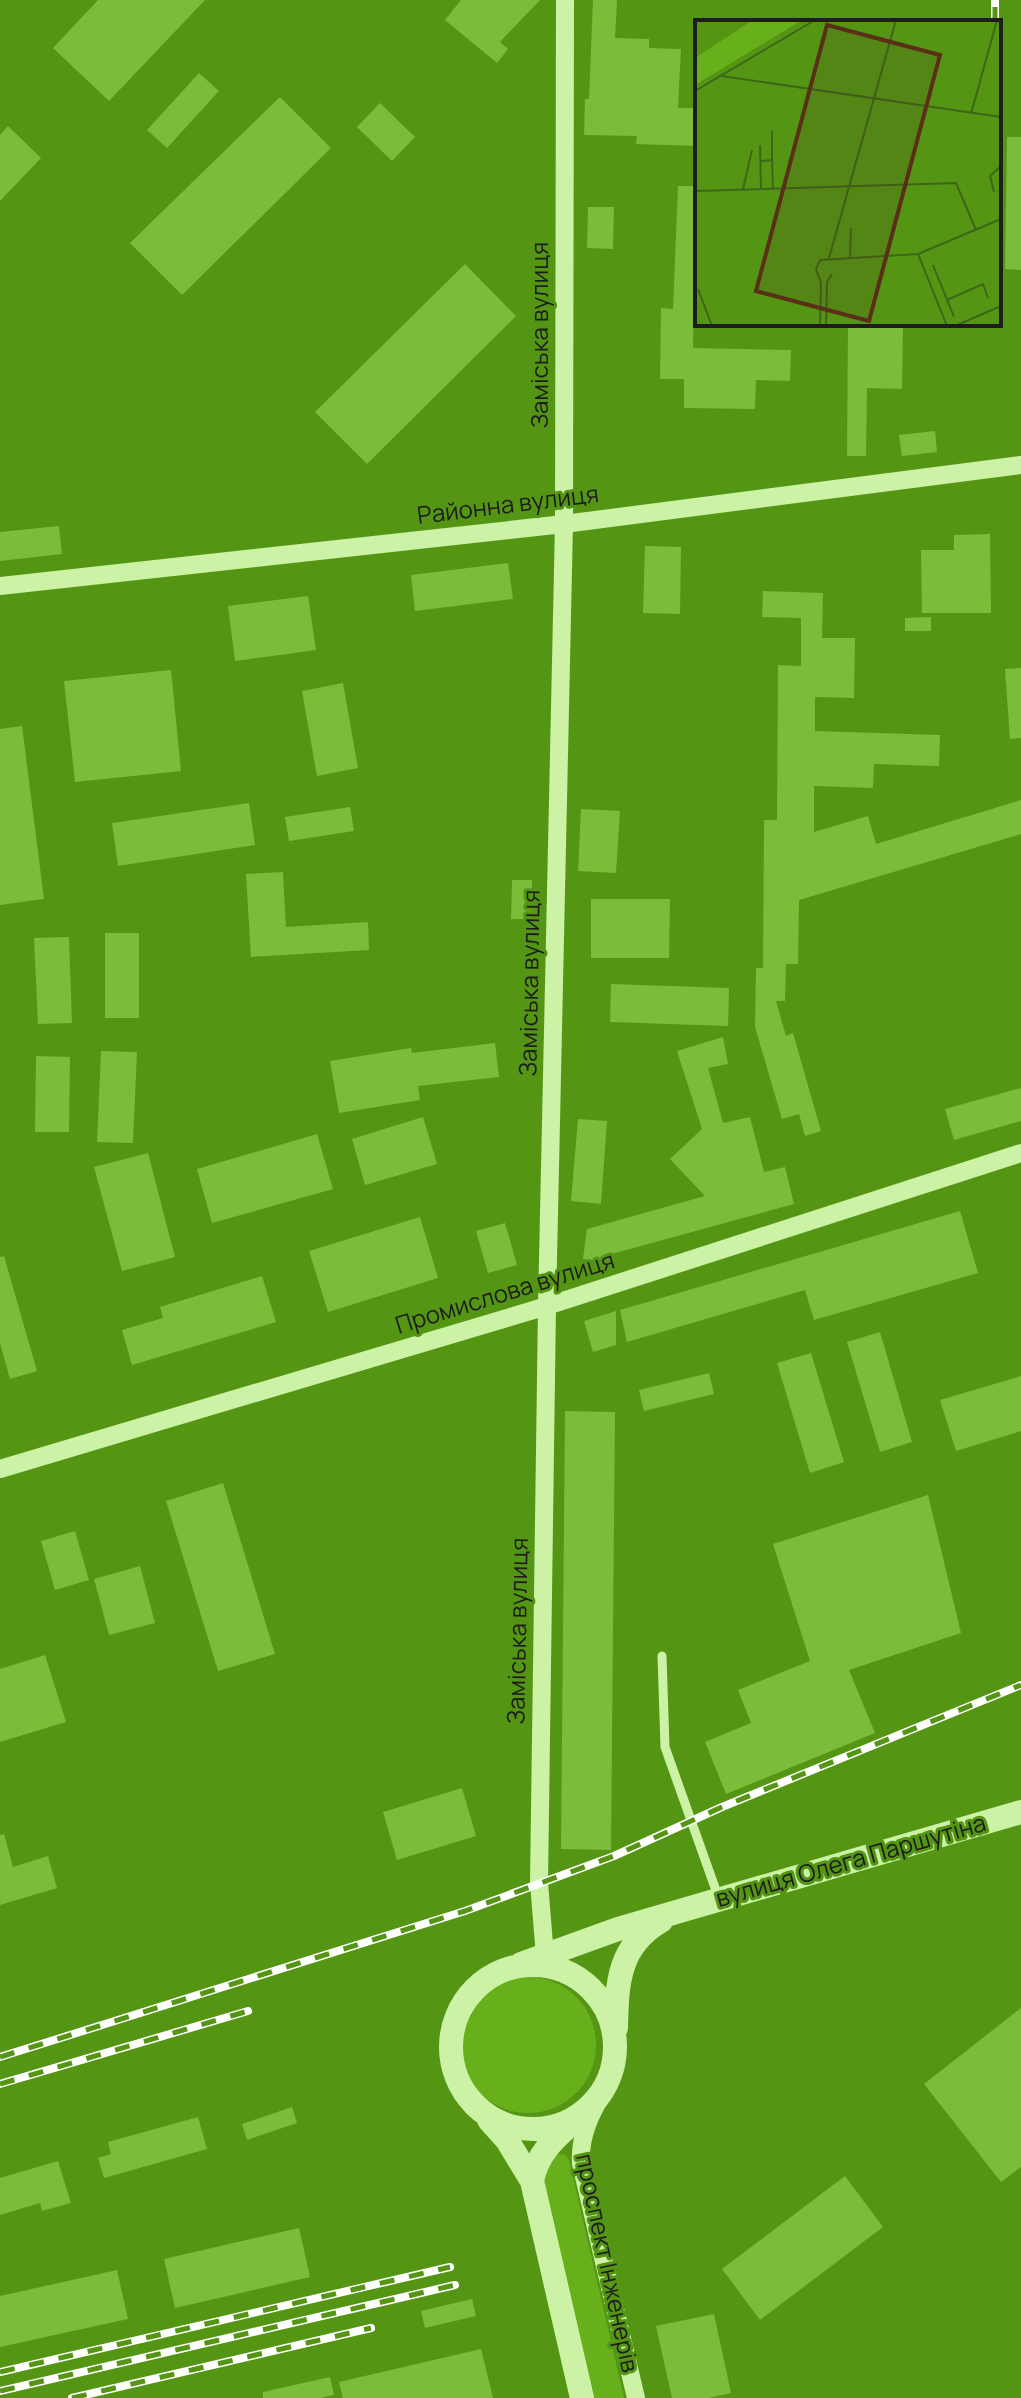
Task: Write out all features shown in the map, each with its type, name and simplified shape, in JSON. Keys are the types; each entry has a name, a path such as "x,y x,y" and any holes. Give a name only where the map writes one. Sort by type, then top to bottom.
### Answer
{"street":[{"name":"Заміська вулиця","path":"548,1960 539,1883 547,1306 564,524 565,0"},
{"name":"Районна вулиця","path":"0,586 564,524 1021,465"},
{"name":"Промислова вулиця","path":"0,1469 547,1306 1021,1153"},
{"name":"вулиця Олега Паршутіна","path":"548,1960 618,1929 1021,1812"},
{"name":"вулиця Олега Паршутіна","path":"616,2041 618,1979 626,1956 637,1940 681,1910"},
{"path":"484,2115 510,2127 530,2130 559,2126 577,2118 597,2100 607,2085 615,2059 616,2041 609,2014 594,1992 548,1960 521,1964 498,1973 473,1990 457,2015 450,2045 455,2074 463,2093 507,2140 532,2181 582,2398"},
{"name":"проспект Інженерів","path":"607,2085 585,2126 581,2164 636,2398"},
{"name":"проспект Інженерів","path":"532,2181 541,2154 577,2118"}],"lane":[{"path":"662,1656 665,1747 719,1899"}],"green space":[{"path":"528,1977 554,1982 576,1997 591,2019 596,2045 591,2071 576,2093 554,2108 528,2113 502,2108 480,2093 465,2071 460,2045 465,2019 480,1997 502,1982"},
{"path":"566,2155 569,2160 624,2398 591,2398 539,2182 552,2156"}],"building":[{"path":"98,0 205,0 109,101 53,48"},
{"path":"461,0 540,0 500,42 508,49 497,63 445,20"},
{"path":"593,0 617,0 615,38 649,39 649,48 681,49 678,108 695,108 695,146 636,144 637,136 584,135 585,99 589,99"},
{"path":"199,73 219,91 167,148 147,130"},
{"path":"280,97 331,148 182,295 130,243"},
{"path":"380,103 415,137 392,161 357,127"},
{"path":"8,126 41,158 0,201 0,135"},
{"path":"1007,137 1021,137 1021,270 1005,269"},
{"path":"678,186 695,186 693,348 791,350 790,381 756,380 755,409 684,408 684,379 660,379 661,308 673,309"},
{"path":"588,207 614,207 613,249 587,248"},
{"path":"465,264 516,316 367,464 315,412"},
{"path":"848,326 903,326 902,389 867,388 866,456 847,456"},
{"path":"935,431 937,452 902,456 899,435"},
{"path":"59,526 62,554 0,561 0,532"},
{"path":"990,534 991,613 922,613 921,550 954,550 954,535"},
{"path":"645,546 681,547 680,614 643,613"},
{"path":"508,563 513,599 415,611 411,575"},
{"path":"763,591 823,593 822,638 855,638 854,698 815,697 815,731 940,735 939,766 874,764 873,788 814,786 814,832 868,816 876,844 1021,800 1021,834 799,900 798,964 786,964 785,1001 776,1001 786,1036 793,1033 821,1131 805,1136 799,1114 782,1119 755,1027 756,968 763,968 764,820 777,820 778,665 801,666 801,618 762,617"},
{"path":"308,596 316,650 235,661 228,606"},
{"path":"931,617 931,631 905,631 905,618"},
{"path":"1021,668 1021,738 1010,739 1005,669"},
{"path":"171,670 181,771 75,782 64,681"},
{"path":"343,683 358,768 317,776 302,691"},
{"path":"22,726 44,899 0,905 0,729"},
{"path":"249,803 255,845 118,866 112,823"},
{"path":"350,807 354,831 289,841 285,817"},
{"path":"581,809 620,811 616,873 578,871"},
{"path":"283,872 286,927 368,922 369,950 251,957 246,874"},
{"path":"512,880 532,880 532,919 511,919"},
{"path":"591,899 670,899 669,958 591,958"},
{"path":"105,933 139,933 139,1018 105,1018"},
{"path":"69,937 72,1023 38,1024 34,938"},
{"path":"611,984 729,988 728,1026 610,1022"},
{"path":"723,1037 728,1064 708,1068 723,1123 750,1117 764,1172 785,1167 794,1204 608,1255 607,1262 583,1259 587,1229 705,1196 670,1159 702,1129 677,1051"},
{"path":"495,1043 499,1077 418,1086 420,1100 339,1113 330,1061 411,1048 412,1053"},
{"path":"101,1051 137,1052 133,1143 97,1142"},
{"path":"36,1056 70,1057 69,1132 35,1132"},
{"path":"1021,1088 1021,1121 954,1140 945,1109"},
{"path":"423,1117 437,1164 365,1185 352,1139"},
{"path":"578,1119 607,1121 601,1204 571,1201"},
{"path":"317,1134 333,1189 212,1223 197,1169"},
{"path":"148,1153 175,1257 122,1271 94,1167"},
{"path":"960,1211 978,1273 814,1320 805,1290 627,1342 620,1310"},
{"path":"420,1217 438,1278 328,1312 309,1251"},
{"path":"505,1223 517,1265 488,1273 476,1231"},
{"path":"4,1256 37,1371 10,1379 0,1343 0,1257"},
{"path":"262,1276 276,1322 132,1365 122,1330 163,1318 160,1307"},
{"path":"616,1311 616,1345 593,1352 584,1321"},
{"path":"880,1332 912,1442 880,1452 847,1342"},
{"path":"811,1353 844,1462 810,1473 777,1363"},
{"path":"709,1373 714,1394 644,1411 639,1390"},
{"path":"1021,1376 1021,1431 956,1451 940,1400"},
{"path":"565,1411 615,1412 611,1850 561,1849"},
{"path":"223,1483 275,1654 218,1671 166,1501"},
{"path":"928,1495 961,1633 849,1670 875,1733 726,1794 705,1742 751,1723 738,1690 810,1661 773,1544"},
{"path":"75,1531 89,1580 55,1590 41,1541"},
{"path":"140,1566 155,1623 109,1635 94,1579"},
{"path":"45,1655 66,1722 0,1742 0,1669"},
{"path":"462,1788 476,1836 397,1860 383,1812"},
{"path":"4,1834 13,1867 48,1856 57,1888 0,1905 0,1835"},
{"path":"1021,2008 1021,2167 1001,2182 924,2084"},
{"path":"292,2107 297,2123 247,2140 242,2124"},
{"path":"198,2117 207,2149 104,2178 98,2158 111,2154 108,2142"},
{"path":"58,2161 71,2203 42,2211 40,2203 0,2215 0,2178"},
{"path":"845,2176 883,2227 760,2320 722,2269"},
{"path":"299,2228 310,2277 175,2308 164,2259"},
{"path":"117,2270 128,2319 0,2347 0,2296"},
{"path":"472,2299 476,2316 425,2328 421,2311"},
{"path":"714,2314 731,2393 708,2398 672,2398 656,2326"},
{"path":"481,2349 493,2398 343,2398 339,2382"},
{"path":"330,2377 334,2395 320,2398 263,2398 263,2392"}],"railway":[{"path":"995,0 995,20"},
{"path":"0,2057 465,1911 614,1856 722,1807 1021,1685"},
{"path":"0,2084 248,2011"},
{"path":"0,2372 450,2267"},
{"path":"0,2391 455,2285"},
{"path":"72,2398 371,2328"}]}
